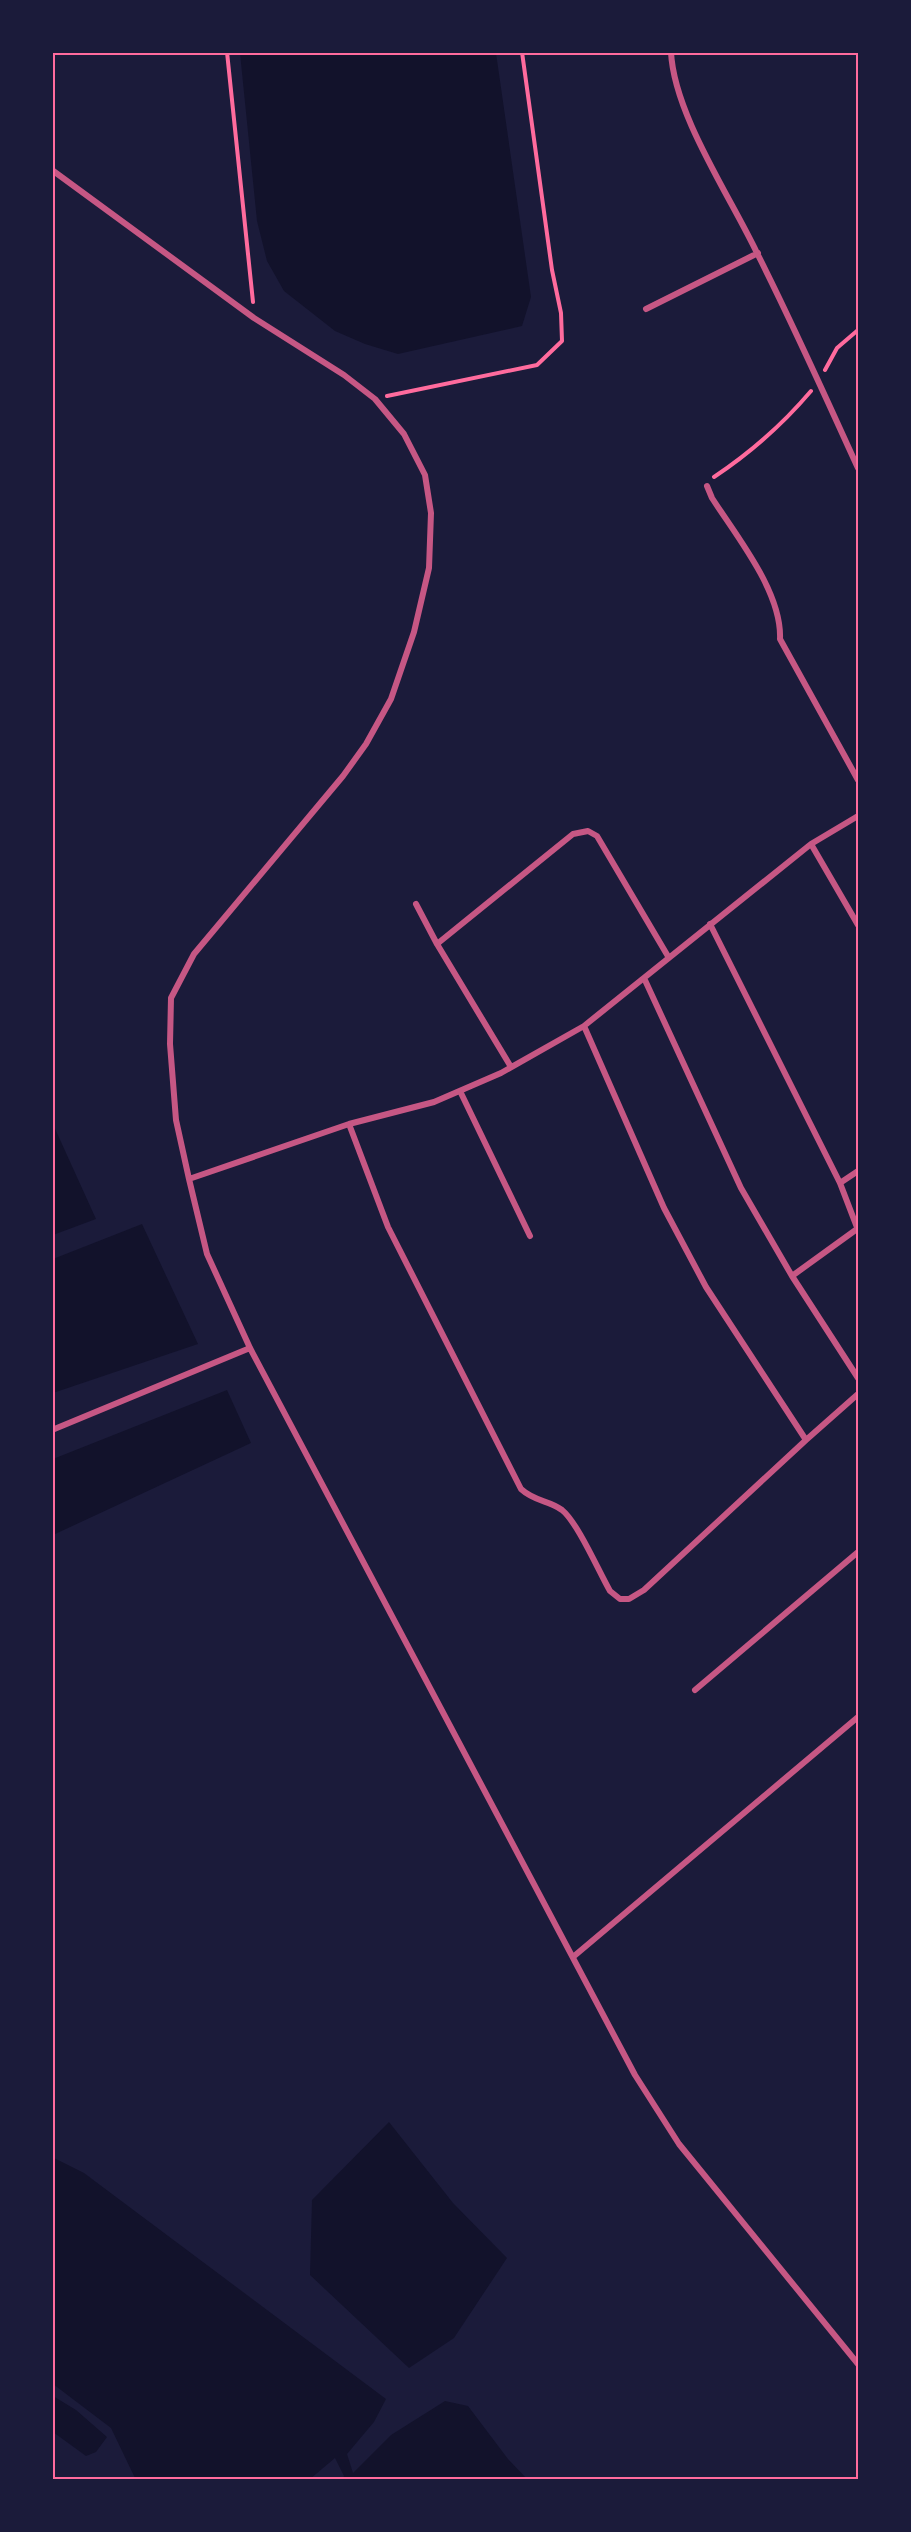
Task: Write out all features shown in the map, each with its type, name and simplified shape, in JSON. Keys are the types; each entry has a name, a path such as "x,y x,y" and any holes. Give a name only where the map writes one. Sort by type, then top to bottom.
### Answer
{"street":[{"path":"671,52 678,92 690,121 758,253 858,468"},
{"path":"52,170 254,318 344,375 375,399 404,434 425,475 431,513 429,568 417,621 391,699 366,744 343,776 194,954 171,998 170,1044 176,1120 189,1179 207,1254 250,1348 635,2075 679,2144 858,2364"},
{"path":"646,309 758,253"},
{"path":"707,486 712,498 763,578 780,623 780,639 858,780"},
{"path":"189,1179 349,1124 434,1102 511,1067 584,1026 811,844 858,816"},
{"path":"437,944 573,834 588,831 597,836 669,958"},
{"path":"811,844 858,925"},
{"path":"416,904 437,944 511,1067"},
{"path":"710,924 840,1183 858,1230 792,1276"},
{"path":"644,978 741,1188 792,1276 858,1378"},
{"path":"584,1026 664,1208 706,1287 806,1440"},
{"path":"460,1090 530,1236"},
{"path":"349,1124 388,1227 521,1489 531,1498 561,1509 571,1519 610,1591 620,1599 629,1599 644,1590 858,1394"},
{"path":"840,1183 858,1171"},
{"path":"52,1430 250,1348"},
{"path":"695,1690 858,1552"},
{"path":"573,1958 858,1717"}],"path":[{"path":"227,52 254,318"},
{"path":"375,399 537,365 562,341 561,314 552,270 522,52"},
{"path":"707,486 714,477 738,462 789,417 819,383 837,348 858,330"}],"shaded area":[{"path":"240,53 496,53 531,297 522,326 398,354 365,344 335,331 284,291 267,261 257,221"},
{"path":"52,1122 96,1219 53,1235 52,1235"},
{"path":"142,1224 198,1344 53,1393 53,1259"},
{"path":"227,1390 251,1443 53,1535 53,1459"},
{"path":"389,2122 453,2203 507,2258 454,2338 409,2368 310,2275 312,2200"},
{"path":"52,2157 84,2173 386,2399 374,2422 347,2454 353,2473 391,2435 445,2401 468,2406 508,2459 527,2479 342,2479 344,2476 335,2458 310,2479 135,2478 111,2428 53,2384"},
{"path":"53,2396 76,2410 107,2437 96,2452 86,2456 53,2432"}]}
